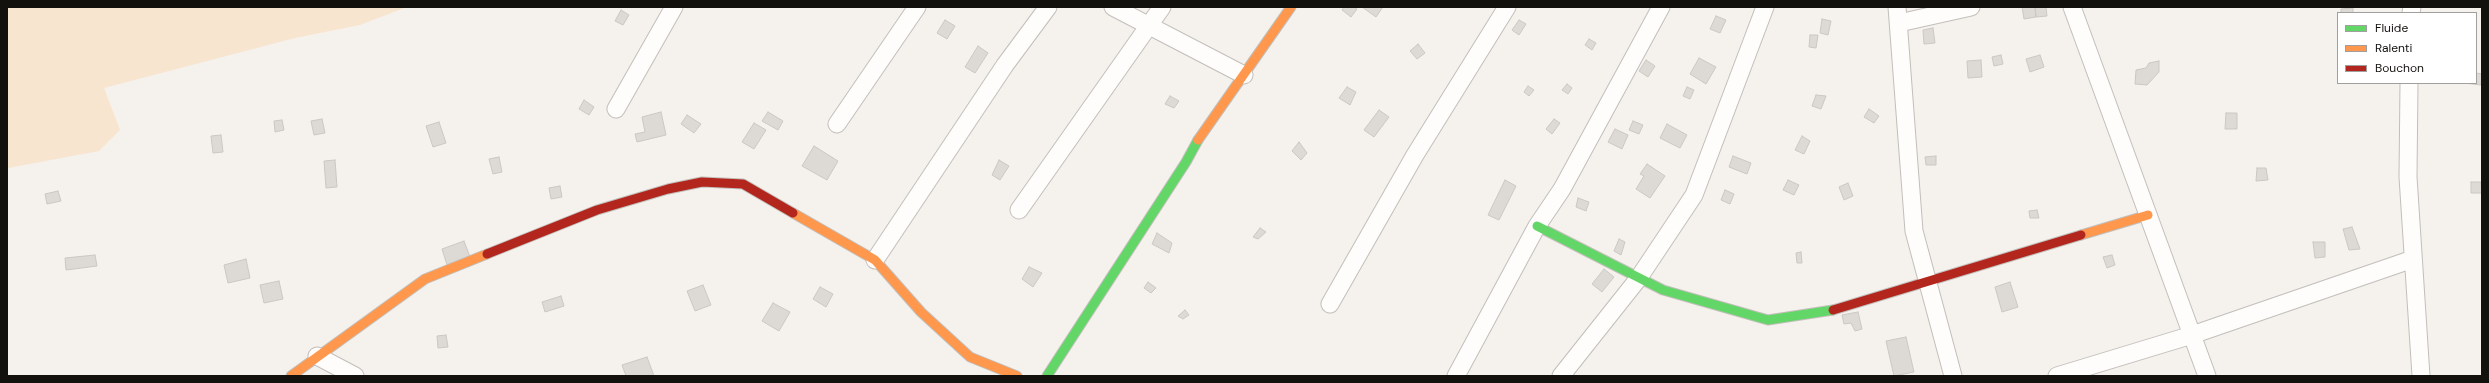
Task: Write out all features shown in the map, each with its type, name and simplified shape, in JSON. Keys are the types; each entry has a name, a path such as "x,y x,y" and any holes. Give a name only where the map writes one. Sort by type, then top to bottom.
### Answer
{"street":[{"path":"616,108 674,7"},
{"path":"837,124 917,7"},
{"path":"875,260 1005,65 1048,7"},
{"path":"1113,7 1244,75"},
{"path":"1019,210 1162,7"},
{"path":"1048,376 1064,347 1186,162 1195,144 1291,7"},
{"path":"1330,304 1415,155 1507,7"},
{"path":"1456,376 1538,226 1562,189 1661,7"},
{"path":"1561,376 1638,279 1694,195 1765,7"},
{"path":"1953,376 1914,231 1898,15 1971,7"},
{"path":"2072,7 2207,376"},
{"path":"2409,84 2408,177 2421,376"},
{"path":"291,376 426,279 597,210 668,189 702,182 743,184 875,260 921,312 970,357 1017,376"},
{"path":"1538,226 1638,279 1663,290 1768,320 1831,311 2148,214"},
{"path":"2057,376 2192,335 2413,260"},
{"path":"317,356 355,376"}],"shaded area":[{"path":"7,7 407,7 360,25 295,38 104,88 120,130 99,151 8,168"}],"building":[{"path":"1344,7 1354,7 1357,9 1351,17 1342,10"},
{"path":"1362,7 1383,7 1376,17"},
{"path":"2022,7 2035,7 2036,17 2024,19"},
{"path":"2035,7 2046,7 2047,16 2036,17"},
{"path":"2353,8 2353,12 2341,12 2341,9"},
{"path":"621,10 629,15 623,25 615,21"},
{"path":"1716,16 1726,20 1720,33 1710,29"},
{"path":"1822,19 1831,21 1828,35 1820,33"},
{"path":"945,20 955,26 947,39 937,33"},
{"path":"1519,20 1526,24 1519,35 1512,30"},
{"path":"1933,28 1935,43 1924,44 1923,30"},
{"path":"1810,35 1818,35 1816,48 1809,47"},
{"path":"1589,39 1596,43 1592,50 1585,45"},
{"path":"1418,44 1425,53 1417,59 1410,51"},
{"path":"978,46 988,53 975,73 965,67"},
{"path":"2001,55 2003,64 1994,66 1992,57"},
{"path":"2040,55 2044,67 2030,72 2026,59"},
{"path":"1699,58 1716,67 1706,84 1690,74"},
{"path":"1646,60 1655,66 1648,77 1639,71"},
{"path":"1981,60 1982,77 1968,78 1967,61"},
{"path":"2159,61 2159,72 2147,85 2135,84 2136,70 2146,68 2149,63"},
{"path":"2477,73 2482,74 2481,85 2472,84 2477,84"},
{"path":"1567,84 1572,88 1568,94 1562,90"},
{"path":"1528,86 1534,90 1529,96 1524,92"},
{"path":"1347,87 1356,92 1350,105 1339,98"},
{"path":"1687,87 1694,90 1690,99 1683,96"},
{"path":"1816,95 1826,96 1821,109 1812,106"},
{"path":"1170,96 1179,101 1174,108 1165,104"},
{"path":"584,100 594,107 589,115 579,109"},
{"path":"1869,109 1879,116 1874,123 1864,117"},
{"path":"1379,110 1389,117 1374,137 1364,130"},
{"path":"661,112 666,135 637,142 635,134 645,132 642,117"},
{"path":"768,112 783,121 778,130 762,121"},
{"path":"2226,113 2237,113 2237,129 2225,129"},
{"path":"687,115 701,124 694,133 681,124"},
{"path":"322,119 325,133 314,135 311,121"},
{"path":"1554,119 1560,123 1552,134 1546,129"},
{"path":"282,120 284,130 275,132 274,121"},
{"path":"1633,121 1643,125 1639,134 1629,130"},
{"path":"439,122 446,143 433,147 426,126"},
{"path":"754,123 766,130 754,149 742,142"},
{"path":"1667,124 1687,135 1680,148 1660,138"},
{"path":"1615,129 1628,135 1622,149 1608,142"},
{"path":"221,135 223,152 213,153 211,136"},
{"path":"1802,136 1810,141 1804,154 1795,150"},
{"path":"1299,142 1307,153 1301,160 1292,151"},
{"path":"814,146 838,161 827,180 802,166"},
{"path":"1733,156 1751,163 1747,174 1729,167"},
{"path":"1936,156 1936,165 1926,165 1925,157"},
{"path":"499,157 502,172 493,174 489,159"},
{"path":"335,160 337,187 326,188 324,161"},
{"path":"999,160 1009,166 1000,180 992,175"},
{"path":"1647,164 1665,176 1650,198 1636,189 1644,176 1640,174"},
{"path":"2257,168 2266,168 2268,180 2256,181"},
{"path":"1505,180 1516,186 1499,220 1488,215"},
{"path":"1788,180 1799,185 1794,195 1783,190"},
{"path":"2471,182 2481,182 2482,193 2471,193"},
{"path":"1848,183 1853,196 1844,200 1839,187"},
{"path":"560,186 562,197 551,199 549,188"},
{"path":"1725,190 1734,194 1730,204 1721,200"},
{"path":"58,191 61,201 47,204 45,194"},
{"path":"1578,198 1589,202 1586,211 1576,207"},
{"path":"2037,210 2039,218 2030,218 2029,211"},
{"path":"2352,227 2360,249 2349,250 2343,229"},
{"path":"1260,228 1266,232 1258,239 1253,237"},
{"path":"1157,233 1172,243 1169,253 1152,244"},
{"path":"1619,239 1625,242 1621,255 1614,251"},
{"path":"464,241 470,257 447,265 442,249"},
{"path":"2313,242 2325,242 2325,257 2315,258"},
{"path":"1801,252 1802,263 1797,263 1796,253"},
{"path":"95,255 97,266 66,270 65,258"},
{"path":"2112,255 2115,265 2107,268 2103,257"},
{"path":"246,259 250,278 228,283 224,265"},
{"path":"1029,267 1042,273 1033,287 1022,279"},
{"path":"1604,269 1614,277 1602,292 1592,284"},
{"path":"279,281 283,299 264,303 260,285"},
{"path":"1148,282 1156,288 1151,293 1144,288"},
{"path":"2010,282 2018,307 2002,312 1995,287"},
{"path":"703,285 711,305 695,311 687,291"},
{"path":"820,287 833,294 826,307 813,299"},
{"path":"561,296 564,306 545,312 542,302"},
{"path":"773,303 790,312 779,331 762,321"},
{"path":"1185,310 1189,315 1183,319 1178,316"},
{"path":"1858,312 1862,329 1855,331 1851,323 1844,324 1842,315"},
{"path":"446,335 448,347 438,348 437,336"},
{"path":"1906,337 1914,372 1894,376 1886,341"},
{"path":"647,357 654,376 626,376 622,365"}],"traffic: fast":[{"path":"1047,376 1186,162 1198,140"},
{"path":"1537,226 1663,290 1768,320 1833,310"}],"traffic: slow":[{"path":"1198,140 1291,7"},
{"path":"793,213 875,260 921,312 970,357 1017,376"},
{"path":"2081,235 2148,215"},
{"path":"291,376 425,279 487,254"}],"traffic: jam":[{"path":"487,254 597,210 668,189 702,182 743,184 793,213"},
{"path":"1833,310 2081,235"}]}
